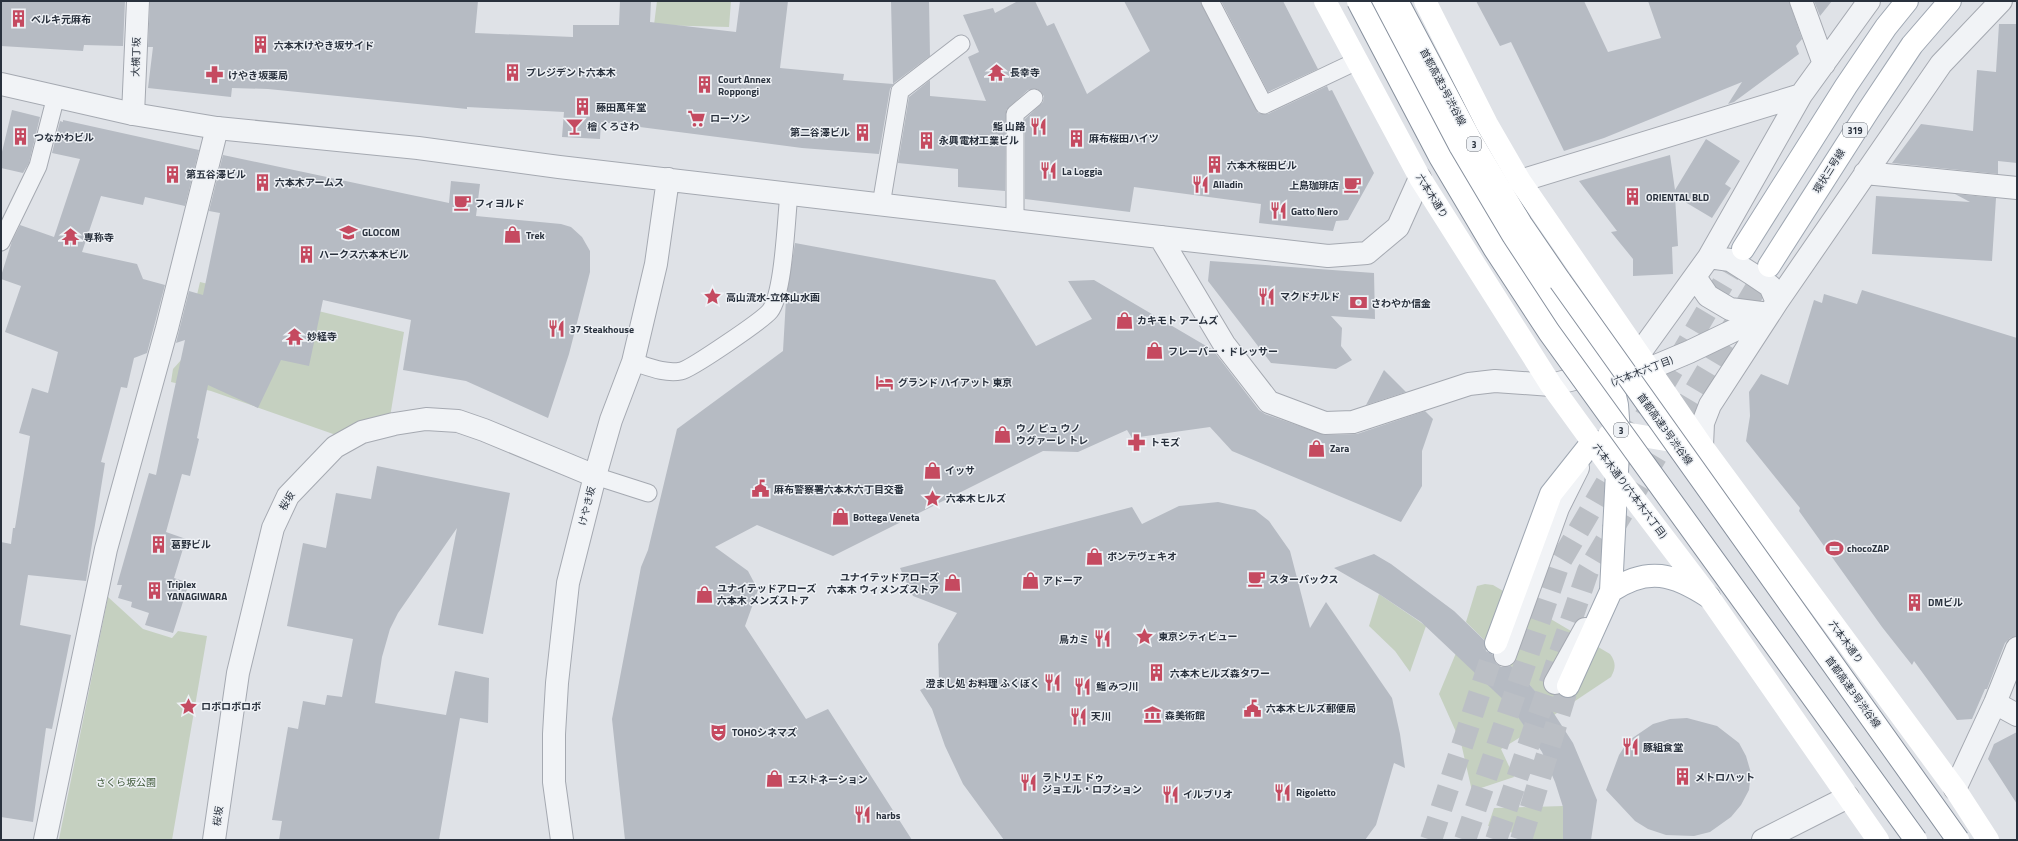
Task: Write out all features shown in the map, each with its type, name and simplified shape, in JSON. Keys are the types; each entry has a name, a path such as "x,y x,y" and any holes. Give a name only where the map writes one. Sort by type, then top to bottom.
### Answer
{"main road":[{"name":"六本木通り","path":"1325,1 1420,178 1551,385"},
{"name":"3","path":"1358,1 1440,157 1494,248 1549,332 1916,840"},
{"path":"1378,1 1458,154 1508,236 1609,377 1617,405 1619,432 1611,591 1561,684"},
{"name":"首都高速3号渋谷線","path":"1397,1 1470,139 1522,224 1588,322 1958,840"},
{"path":"1425,1 1487,124 1520,181 1702,446"},
{"path":"1742,249 1846,86 1886,27 1907,1"},
{"name":"環状三号線","path":"1769,266 1876,98 1912,45 1950,1"},
{"name":"六本木通り(六本木六丁目)","path":"1551,385 1617,476 1709,597"},
{"path":"1500,649 1551,494 1593,441 1619,432 1702,446"},
{"name":"六本木通り","path":"1702,446 1954,789 1988,840"},
{"path":"1611,591 1636,577 1652,575 1666,576 1688,583 1709,597 1878,840"}],"street":[{"name":"大横丁坂","path":"133,114 138,1"},
{"path":"1801,1 1824,64"},
{"name":"(六本木六丁目)","path":"1645,362 1665,320 1709,257 1801,96 1869,1"},
{"path":"1702,446 1703,423 1710,405 1773,308 1941,64 2001,1"},
{"path":"1,84 133,114 217,128 418,148 559,167 1328,256 1367,253 1398,227 1420,178"},
{"path":"1520,181 1801,96"},
{"path":"44,840 106,549 167,328 217,128"},
{"path":"1865,174 2017,188"},
{"name":"けやき坂","path":"562,840 554,782 554,734 557,683 568,583 611,420 633,362 656,264 668,179"},
{"name":"(六本木六丁目)","path":"1160,237 1224,344 1269,402 1325,423 1353,422 1469,384 1495,381 1583,387 1645,362 1706,344 1773,308"},
{"path":"1709,257 1730,260 1770,286 1773,308"},
{"path":"1695,277 1708,296 1730,309 1773,308"},
{"name":"桜坂","path":"214,840 238,674 273,528 288,496 335,447 362,432 394,424 426,419 458,421 484,430 595,476"},
{"path":"1500,649 1558,508 1593,441"},
{"path":"1954,789 1996,703 2017,648"},
{"path":"1996,703 2017,715"},
{"path":"1763,840 1848,797"}],"lane":[{"path":"1210,1 1264,105 1357,61"},
{"path":"881,205 900,91 961,44"},
{"path":"1,242 38,166 56,96"},
{"path":"1015,220 1015,114 1034,98"},
{"path":"633,362 660,370 682,370 700,362 770,311 780,282 789,194"},
{"path":"595,476 648,493"}],"green space":[{"path":"657,1 731,1 729,27 654,25"},
{"path":"200,282 404,332 390,417 336,435 211,391 171,382 173,369 182,359"},
{"path":"1485,584 1493,585 1610,654 1615,665 1611,677 1554,715 1529,684 1466,622 1477,586"},
{"path":"1379,594 1426,626 1410,672 1395,651 1369,626"},
{"name":"さくら坂公園","path":"108,597 143,629 172,638 178,631 207,636 172,840 59,839"},
{"path":"1456,653 1511,707 1529,732 1501,749 1514,777 1472,791 1461,743 1439,694"},
{"path":"1563,806 1563,840 1523,840 1524,836 1488,826 1494,808"}],"building":[{"path":"1,1 125,1 123,46 84,45 83,51 1,46"},
{"path":"150,1 478,1 475,33 573,37 573,25 619,25 620,1 651,1 650,22 736,32 740,1 788,1 780,68 844,74 843,80 893,84 891,1 929,1 930,56 894,83 890,89 879,154 802,148 601,122 600,139 562,137 564,112 467,107 467,109 268,89 232,88 231,97 148,88 153,47 148,47"},
{"path":"1018,1 1035,1 1047,26 1054,23 1087,94 1150,51 1124,1 1200,1 1258,113 1268,114 1327,86 1329,91 1332,90 1374,173 1348,220 1336,221 1333,231 1259,223 1261,204 1134,187 1130,212 1025,199 1025,119 1043,102 1044,96 1037,89 1028,90 1006,110 1005,191 958,187 958,169 898,163 909,97 930,80 930,96 986,101 968,57 979,52 963,15 993,8 995,13"},
{"path":"1221,1 1283,1 1318,69 1268,92"},
{"path":"1476,1 1584,1 1608,52 1661,38 1648,1 1789,1 1802,39 1796,46 1799,54 1734,102 1728,104 1742,82 1604,138 1564,151 1511,42 1500,46"},
{"path":"1814,1 1832,1 1820,16"},
{"path":"1999,24 2017,24 2017,163 1998,161 1998,174 1892,163 1921,124 1973,131 1977,70 1996,72"},
{"name":"つなかわビル","path":"12,110 40,117 29,163 23,173 1,168 1,156"},
{"path":"63,120 199,150 185,206 145,197 143,205 101,196 82,252 137,264 143,279 165,285 147,353 134,358 127,388 121,387 101,462 105,463 86,581 28,575 20,625 71,635 52,729 46,728 33,822 1,817 1,542 11,544 13,528 15,528 30,436 19,433 32,388 48,393 58,352 5,332 21,286 1,279 1,276 12,241 20,225 54,237 80,159 52,153 60,121 63,122"},
{"path":"1706,139 1740,161 1725,184 1731,188 1712,218 1675,196 1678,246 1672,247 1673,274 1633,276 1633,259 1611,232 1617,231 1579,181 1670,155 1675,190"},
{"path":"223,155 449,203 451,181 480,184 476,216 561,224 571,227 582,237 590,251 590,272 569,354 548,418 466,381 403,370 411,320 323,300 309,366 281,360 258,408 208,385 197,438 199,439 190,476 182,474 166,532 186,539 174,578 189,583 173,633 145,625 149,613 131,607 132,602 118,598 122,585 117,585 149,473 156,475 185,340 176,343 189,291 203,295 220,213 209,211"},
{"path":"1955,194 1996,198 1992,261 1872,254 1876,196 1970,202"},
{"path":"795,243 995,280 1036,346 1092,319 1068,281 1094,280 1213,350 1259,410 1265,414 1325,435 1357,434 1425,411 1433,419 1422,451 1422,486 1401,522 1232,451 1210,427 1132,438 1127,430 1078,452 1043,451 833,556 757,525 715,547 748,571 758,590 745,626 806,719 828,709 912,840 625,840 612,719 641,567 648,550 677,429 783,351 786,299"},
{"path":"1210,261 1374,273 1375,319 1331,316 1342,328 1341,346 1352,360 1336,369 1271,363 1208,281"},
{"path":"1862,290 2017,338 2017,636 2010,638 2005,643 1987,689 1985,689 1972,719 1957,720 1914,661 1912,665 1882,627 1799,511 1800,508 1746,441 1750,416 1749,392 1761,374 1788,385 1814,300 1822,303 1824,294 1857,304"},
{"path":"1384,370 1406,392 1366,405"},
{"path":"377,466 510,493 483,634 438,625 457,528 398,613 390,629 382,657 375,703 446,715 455,671 489,678 488,723 460,718 439,840 279,840 282,821 272,820 288,727 298,729 303,701 325,705 327,695 342,697 353,639 287,626 303,543 326,548 336,493 371,499"},
{"name":"六本木ヒルズ森タワー","path":"1218,502 1255,510 1269,521 1290,551 1310,628 1326,602 1392,698 1400,734 1405,768 1394,763 1376,825 1365,840 1004,840 963,784 945,746 932,709 920,690 939,681 938,644 957,613 913,596 900,568 1132,507 1142,524 1179,506"},
{"path":"1374,554 1391,564 1454,611 1484,640 1486,651 1493,655 1496,663 1501,667 1511,666 1553,712 1573,743 1597,800 1591,840 1563,840 1563,807 1555,782 1542,752 1511,707 1421,622 1379,594 1334,568"},
{"name":"メトロハット","path":"1687,718 1717,726 1739,743 1746,756 1751,773 1749,790 1741,805 1731,817 1710,832 1694,836 1666,835 1648,829 1635,821 1606,790 1619,755 1628,741 1653,724 1670,719"},
{"path":"2017,732 2017,804 1988,759 1994,744"}],"tunnel":[{"path":"1465,840 1559,564 1743,249"},
{"path":"1496,840 1588,571 1769,266"},
{"path":"1431,840 1496,643"},
{"path":"1521,840 1568,686"}],"place":[{"name":"ベルキ元麻布","path":"18,19"},
{"name":"六本木けやき坂サイド","path":"261,45"},
{"name":"プレジデント六本木","path":"513,72"},
{"name":"長幸寺","path":"997,72"},
{"name":"けやき坂薬局","path":"215,75"},
{"name":"Court Annex Roppongi","path":"705,85"},
{"name":"藤田萬年堂","path":"583,107"},
{"name":"ローソン","path":"697,118"},
{"name":"檜 くろさわ","path":"574,126"},
{"name":"鮨 山路","path":"1038,126"},
{"name":"第二谷澤ビル","path":"863,132"},
{"name":"つなかわビル","path":"21,137"},
{"name":"麻布桜田ハイツ","path":"1076,138"},
{"name":"永興電材工業ビル","path":"926,140"},
{"name":"六本木桜田ビル","path":"1214,165"},
{"name":"La Loggia","path":"1049,171"},
{"name":"第五谷澤ビル","path":"173,174"},
{"name":"六本木アームス","path":"262,182"},
{"name":"Alladin","path":"1200,184"},
{"name":"上島珈琲店","path":"1352,185"},
{"name":"ORIENTAL BLD","path":"1633,197"},
{"name":"フィヨルド","path":"462,203"},
{"name":"Gatto Nero","path":"1278,211"},
{"name":"GLOCOM","path":"349,232"},
{"name":"Trek","path":"513,235"},
{"name":"専称寺","path":"71,237"},
{"name":"ハークス六本木ビル","path":"306,254"},
{"name":"マクドナルド","path":"1267,296"},
{"name":"高山流水-立体山水画","path":"713,297"},
{"name":"さわやか信金","path":"1358,303"},
{"name":"カキモト アームズ","path":"1124,320"},
{"name":"37 Steakhouse","path":"557,329"},
{"name":"妙経寺","path":"294,336"},
{"name":"フレーバー・ドレッサー","path":"1155,351"},
{"name":"グランド ハイアット 東京","path":"885,382"},
{"name":"ウノ ピュ ウノ ウグァーレ トレ","path":"1003,434"},
{"name":"トモズ","path":"1137,442"},
{"name":"Zara","path":"1317,448"},
{"name":"イッサ","path":"932,470"},
{"name":"麻布警察署六本木六丁目交番","path":"761,489"},
{"name":"六本木ヒルズ","path":"933,498"},
{"name":"Bottega Veneta","path":"840,517"},
{"name":"葛野ビル","path":"158,544"},
{"name":"chocoZAP","path":"1834,548"},
{"name":"ポンテヴェキオ","path":"1094,556"},
{"name":"スターバックス","path":"1256,579"},
{"name":"アドーア","path":"1030,580"},
{"name":"ユナイテッドアローズ 六本木 ウィメンズストア","path":"952,583"},
{"name":"Triplex YANAGIWARA","path":"154,590"},
{"name":"ユナイテッドアローズ 六本木 メンズストア","path":"704,594"},
{"name":"DMビル","path":"1915,602"},
{"name":"東京シティビュー","path":"1145,636"},
{"name":"鳥カミ","path":"1102,639"},
{"name":"六本木ヒルズ森タワー","path":"1157,673"},
{"name":"澄まし処 お料理 ふくぼく","path":"1053,683"},
{"name":"鮨 みつ川","path":"1083,686"},
{"name":"ロボロボロボ","path":"188,706"},
{"name":"六本木ヒルズ郵便局","path":"1253,708"},
{"name":"森美術館","path":"1152,715"},
{"name":"天川","path":"1078,716"},
{"name":"TOHOシネマズ","path":"719,732"},
{"name":"豚組食堂","path":"1630,747"},
{"name":"メトロハット","path":"1682,777"},
{"name":"エストネーション","path":"775,779"},
{"name":"ラトリエ ドゥ ジョエル・ロブション","path":"1029,783"},
{"name":"Rigoletto","path":"1283,792"},
{"name":"イルブリオ","path":"1170,794"},
{"name":"harbs","path":"863,815"}]}
